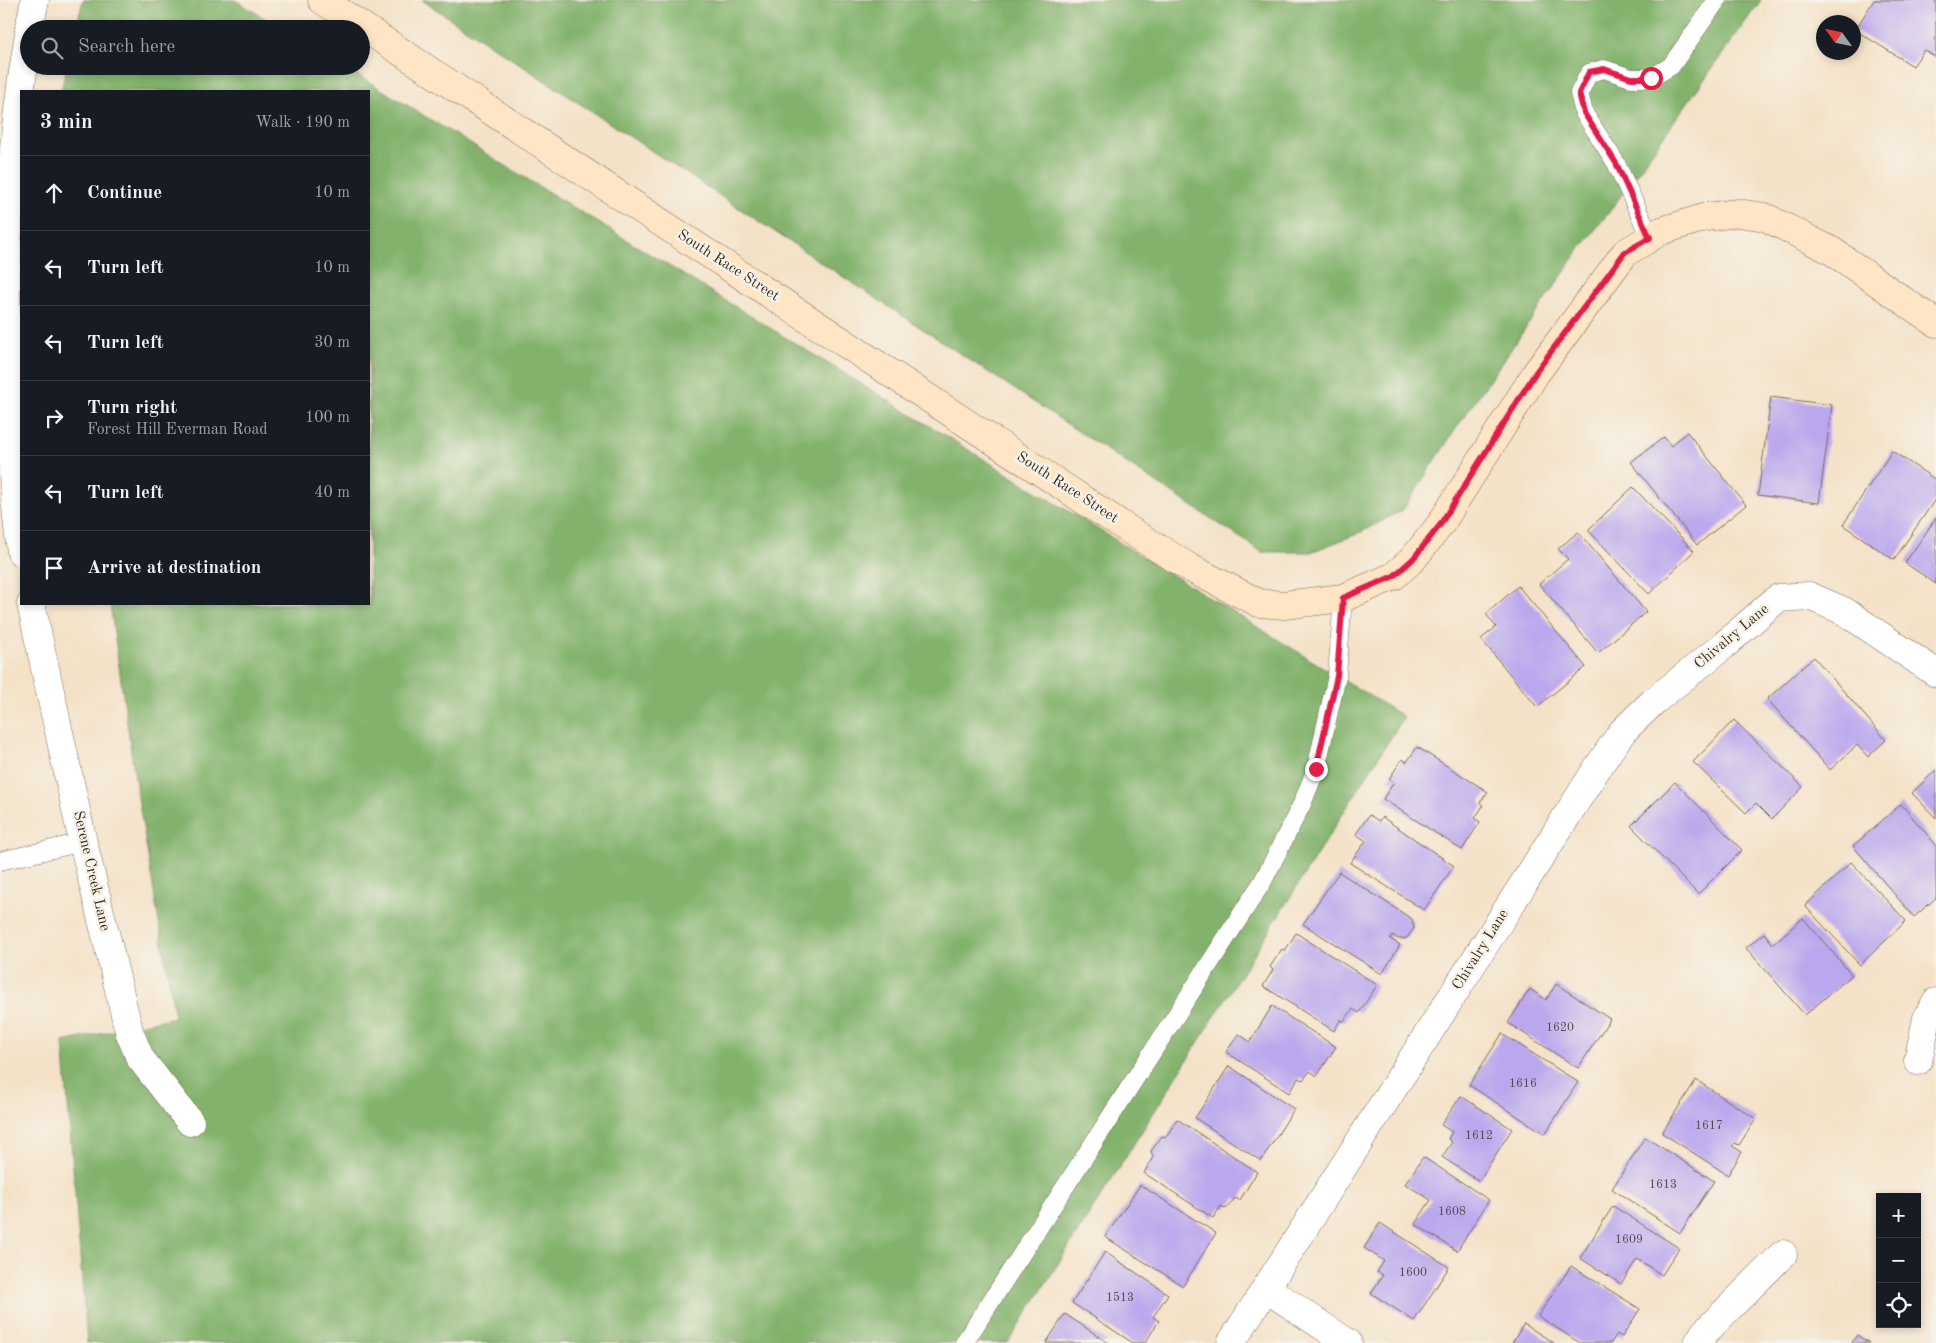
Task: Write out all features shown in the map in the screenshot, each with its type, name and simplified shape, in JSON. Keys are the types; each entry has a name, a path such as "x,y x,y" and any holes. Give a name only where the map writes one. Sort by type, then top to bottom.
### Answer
{"street":[{"path":"32,20 35,0"},
{"name":"South Race Street","path":"322,0 352,20"},
{"name":"South Race Street","path":"370,32 1134,533 1192,569 1259,602 1284,605 1343,598 1394,576 1413,559 1440,525 1536,372 1625,252 1661,231 1706,217 1738,213 1765,217 1832,251 1936,323"},
{"path":"20,545 8,456 2,279 6,195 22,75"},
{"name":"Chivalry Lane","path":"1231,1343 1598,767 1622,732 1654,701 1723,646 1778,598 1809,596 1844,611 1936,673"},
{"name":"Serene Creek Lane","path":"31,605 83,842 129,1031 140,1058 190,1122"},
{"path":"1918,1061 1927,1018 1936,1002"},
{"path":"1698,1343 1704,1333 1783,1254"},
{"path":"1267,1289 1348,1343"}],"lane":[{"path":"1650,238 1616,163 1584,113 1579,93 1589,72 1604,69 1631,78 1651,78 1671,66 1718,0"},
{"path":"964,1343 1263,881 1316,769 1337,676 1343,598"},
{"path":"0,861 83,842"}],"green space":[{"path":"83,0 235,0 267,20 78,20"},
{"path":"422,0 1761,0 1610,211 1583,245 1455,430 1403,510 1357,534 1311,552 1262,552"},
{"path":"65,75 358,75 1404,717 1008,1343 87,1343 63,1042 175,1017 136,785 110,605 370,605 370,90 61,90"}],"building":[{"path":"1874,0 1936,0 1936,57 1924,50 1913,66 1861,34 1861,21"},
{"path":"1771,397 1832,405 1819,503 1758,495"},
{"path":"1687,432 1746,505 1697,545 1631,462 1664,437 1671,446"},
{"path":"1892,451 1936,480 1936,498 1894,560 1843,525"},
{"path":"1633,487 1694,551 1649,594 1588,530"},
{"path":"1936,518 1936,584 1905,563"},
{"path":"1578,532 1646,612 1598,653 1539,584 1568,559 1558,549"},
{"path":"1518,586 1586,667 1537,707 1481,639 1496,627 1486,614"},
{"path":"1814,657 1886,740 1868,757 1857,745 1830,770 1767,699"},
{"path":"1734,720 1803,787 1772,819 1756,803 1746,813 1693,762"},
{"path":"1417,747 1488,792 1480,802 1483,806 1475,818 1480,822 1462,850 1383,799 1394,782 1389,779 1402,759 1407,762"},
{"path":"1936,770 1936,818 1912,793"},
{"path":"1675,782 1742,850 1698,894 1631,826"},
{"path":"1901,804 1936,845 1936,898 1914,917 1853,846"},
{"path":"1369,815 1379,821 1382,817 1454,866 1424,910 1350,863 1366,841 1356,834"},
{"path":"1851,862 1906,921 1860,965 1805,906"},
{"path":"1339,872 1412,919 1414,928 1407,938 1398,939 1393,935 1390,939 1400,945 1382,974 1303,924"},
{"path":"1803,918 1852,975 1805,1015 1746,948 1764,933 1773,944"},
{"path":"1296,933 1377,985 1359,1013 1353,1009 1343,1022 1341,1019 1334,1031 1263,986 1273,970 1270,967 1282,949 1285,951"},
{"path":"1556,984 1610,1019 1578,1068 1508,1023 1530,989 1546,1000"},
{"path":"1272,1006 1336,1047 1317,1076 1310,1071 1303,1080 1298,1078 1289,1093 1226,1052 1239,1034 1250,1042"},
{"path":"1502,1034 1578,1082 1545,1134 1469,1085"},
{"path":"1229,1066 1294,1109 1261,1161 1195,1118"},
{"path":"1696,1080 1756,1119 1739,1145 1735,1143 1732,1146 1742,1152 1728,1175 1662,1133"},
{"path":"1461,1096 1512,1129 1479,1181 1442,1157 1452,1142 1448,1139 1452,1132 1441,1125"},
{"path":"1177,1119 1257,1172 1240,1200 1235,1198 1226,1209 1221,1206 1213,1218 1144,1173 1153,1157 1151,1151 1162,1136 1166,1137"},
{"path":"1645,1137 1714,1181 1680,1233 1612,1189"},
{"path":"1423,1157 1489,1200 1457,1251 1415,1224 1431,1200 1405,1184"},
{"path":"1140,1185 1216,1233 1183,1286 1105,1237"},
{"path":"1613,1206 1679,1248 1662,1275 1637,1259 1621,1284 1580,1258"},
{"path":"1380,1223 1449,1267 1414,1321 1371,1293 1383,1275 1377,1272 1384,1261 1364,1248"},
{"path":"1105,1252 1168,1294 1153,1317 1159,1321 1145,1343 1133,1343 1072,1303"},
{"path":"1571,1266 1640,1309 1622,1337 1617,1334 1611,1343 1580,1343 1538,1316"},
{"path":"1065,1314 1109,1343 1046,1343"},
{"path":"1524,1324 1554,1343 1512,1343"},
{"path":"1857,1335 1869,1343 1851,1343"}],"route":[{"path":"1316,769 1337,676 1343,598 1394,576 1413,559 1440,525 1536,372 1625,252 1650,238 1616,163 1584,113 1579,93 1589,72 1604,69 1631,78 1651,78"}]}
